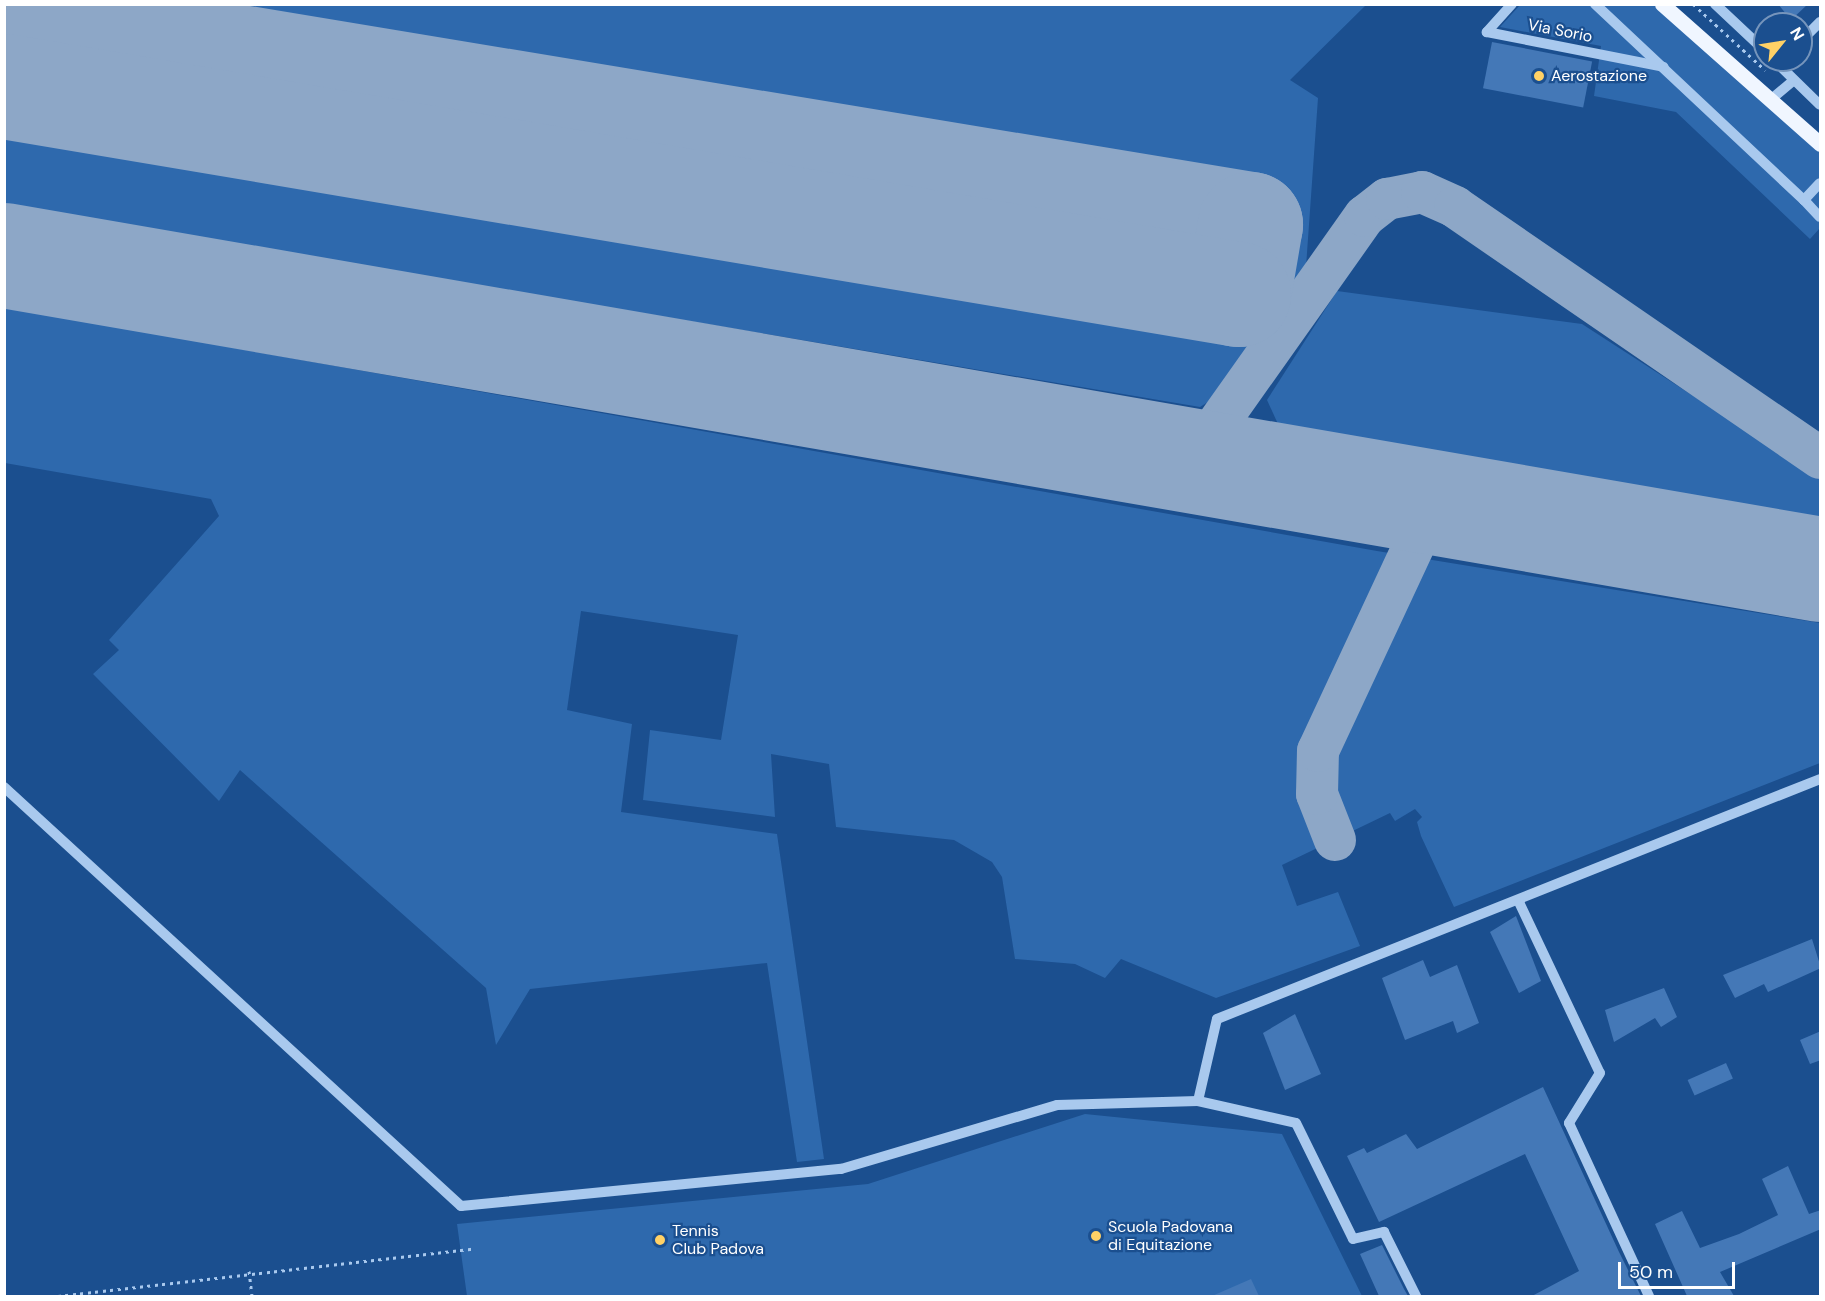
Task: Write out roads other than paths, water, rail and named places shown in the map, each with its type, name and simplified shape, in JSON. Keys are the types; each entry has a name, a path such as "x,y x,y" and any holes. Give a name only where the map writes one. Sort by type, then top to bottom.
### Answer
{"main road":[{"path":"1662,4 1769,101 1821,144"}],"street":[{"name":"Via Sorio","path":"1512,4 1487,32 1664,67"},
{"name":"Via Sorio","path":"1595,4 1821,217"},
{"path":"1715,5 1753,40"},
{"path":"1785,72 1792,82 1821,105"},
{"path":"1769,101 1792,82"},
{"path":"1804,200 1821,183"},
{"path":"1198,1101 1217,1019 1819,783"},
{"path":"4,786 461,1206 841,1169 1057,1105 1198,1101 1296,1123 1353,1239 1384,1232 1416,1296"},
{"path":"1519,902 1600,1073 1569,1123 1649,1296"}],"place":[{"name":"Aerostazione","path":"1539,76"},
{"name":"Scuola Padovana di Equitazione","path":"1096,1236"},
{"name":"Tennis Club Padova","path":"660,1240"}]}
